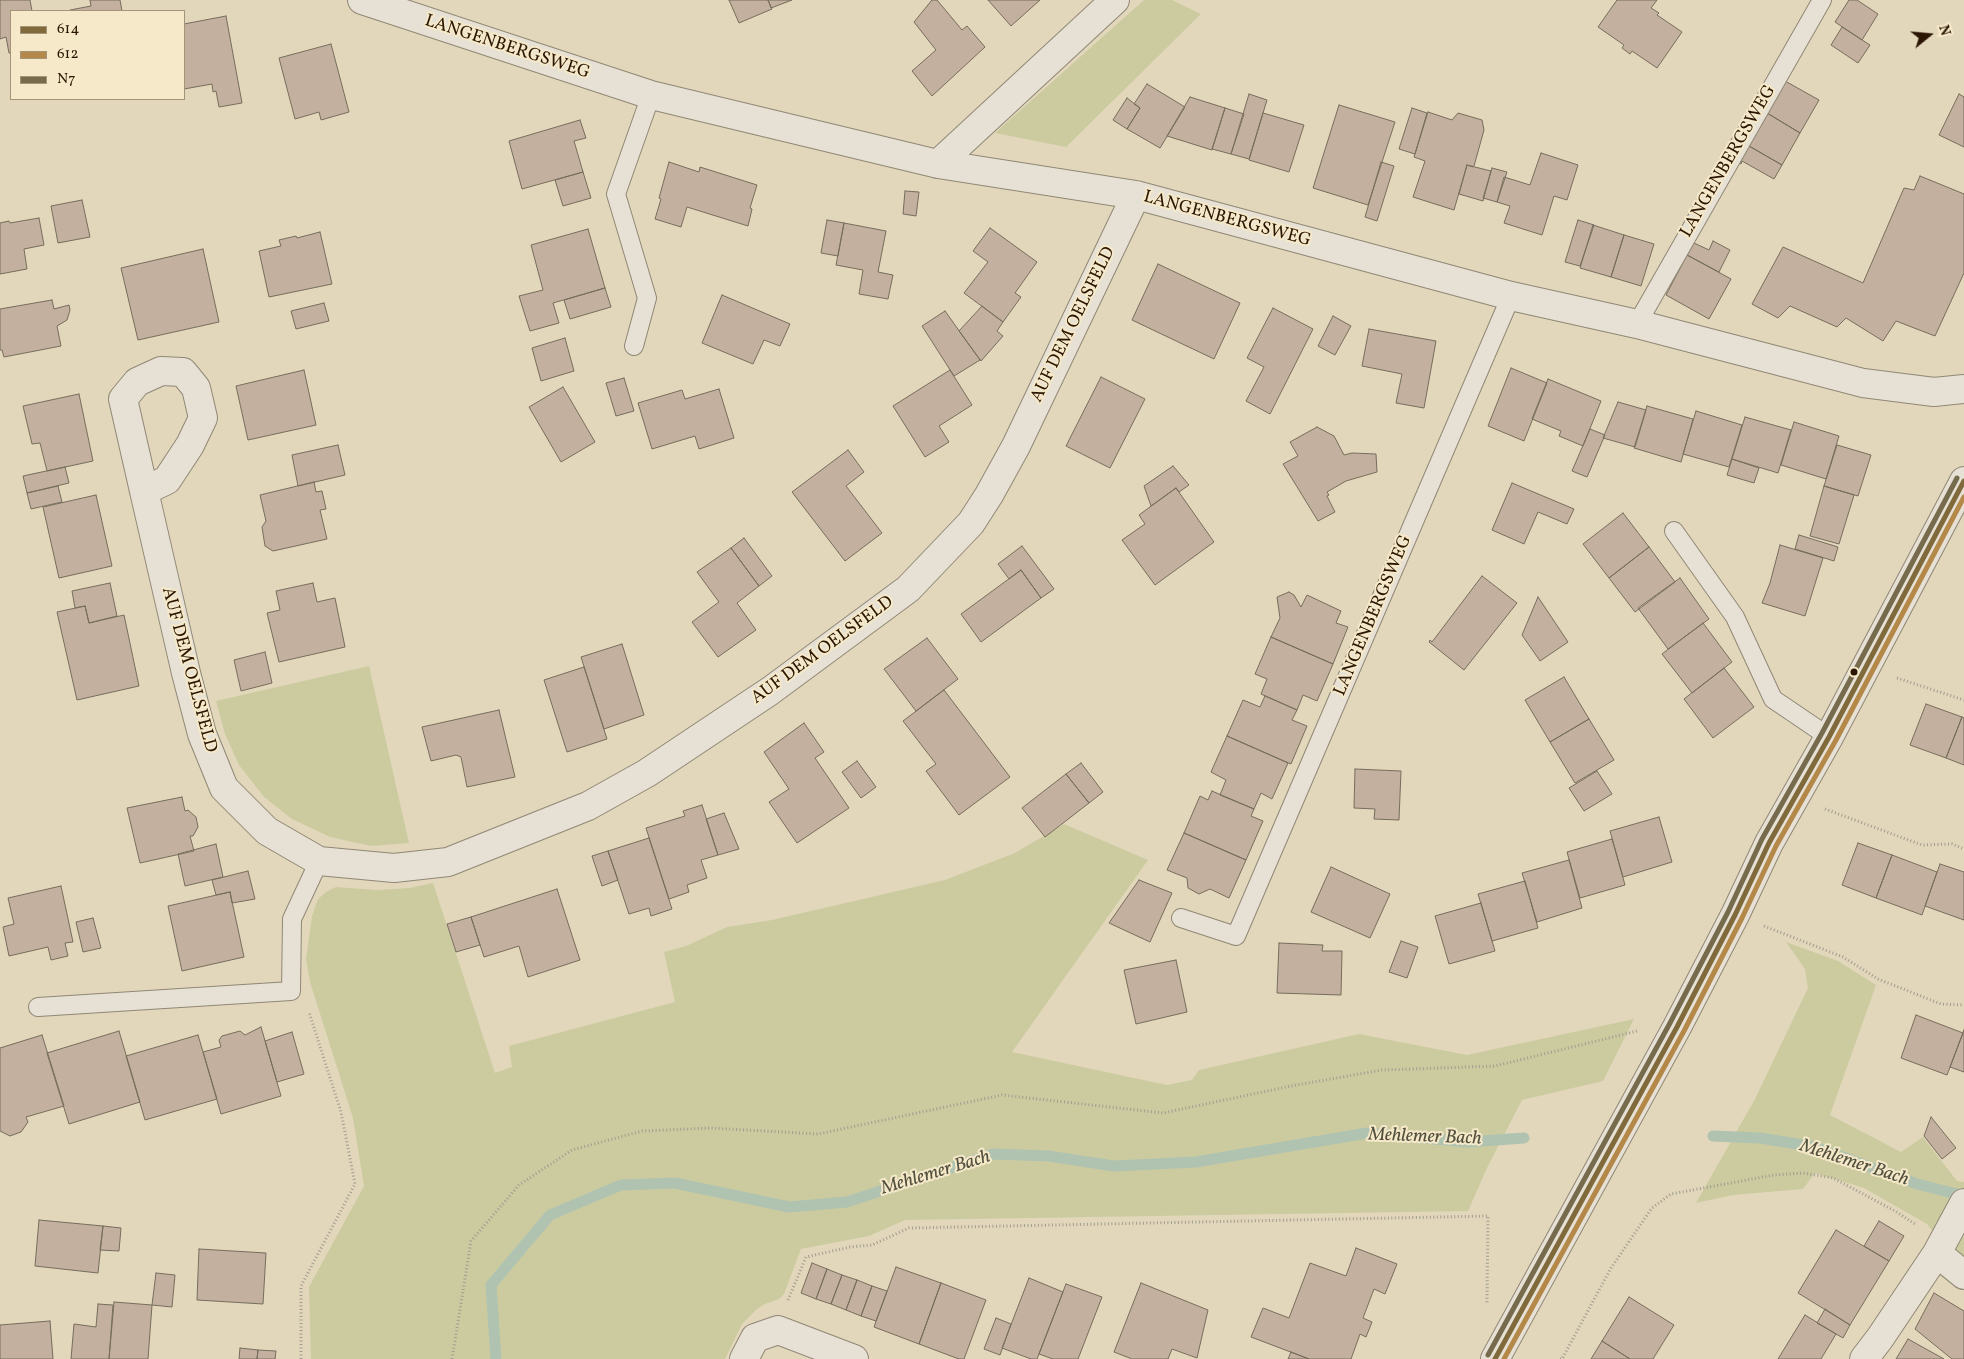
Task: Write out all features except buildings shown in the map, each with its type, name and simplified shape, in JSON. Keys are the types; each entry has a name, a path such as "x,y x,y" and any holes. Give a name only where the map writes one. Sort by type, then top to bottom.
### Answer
{"street":[{"name":"LANGENBERGSWEG","path":"362,0 651,95 938,164 1136,195 1511,296 1637,324 1863,383 1934,392 1964,389"},
{"path":"938,164 1115,0"},
{"name":"AUF DEM OELSFELD","path":"144,491 202,734 224,788 267,831 319,861 394,868 448,862 588,806 647,773 770,691 908,589 971,522 989,495 1016,446 1136,195"},
{"path":"1496,1359 1677,1027 1735,915 1769,843 1829,737 1964,481"},
{"path":"1950,1230 1964,1275"},
{"path":"1864,1359 1880,1338 1950,1230"},
{"path":"744,1359 755,1338 778,1330 854,1359"}],"lane":[{"name":"LANGENBERGSWEG","path":"1637,324 1822,0"},
{"path":"634,346 647,298 616,194 651,95"},
{"name":"LANGENBERGSWEG","path":"1181,918 1236,936 1511,296"},
{"path":"1674,531 1735,617 1774,699 1829,737"},
{"path":"38,1007 291,991 292,919 319,861"}],"path":[{"path":"1866,667 1964,700"},
{"path":"1794,798 1922,845 1952,844 1964,849"},
{"path":"1735,915 1843,957 1878,979 1941,1004 1964,1005"},
{"path":"291,991 308,1009 311,1018 342,1112 355,1184 300,1286 301,1359"},
{"path":"452,1359 471,1241 519,1185 572,1150 634,1133 710,1128 818,1134 1002,1096 1163,1113 1291,1086 1382,1070 1495,1066 1645,1029 1677,1027"},
{"path":"1560,1359 1562,1359 1611,1268 1652,1208 1671,1194 1774,1175 1803,1173 1834,1178 1895,1211 1950,1230"},
{"path":"778,1330 806,1257 850,1247 872,1245 909,1228 1488,1216 1486,1309 1512,1330"}],"green space":[{"path":"1144,0 1172,0 1201,14 1066,147 995,133"},
{"path":"369,666 409,843 371,846 330,837 292,819 264,797 239,765 225,734 216,701"},
{"path":"1064,824 1148,860 1012,1052 1167,1085 1192,1080 1199,1070 1359,1034 1467,1055 1634,1019 1603,1081 1522,1100 1487,1168 1468,1211 905,1220 869,1236 801,1249 784,1294 779,1299 757,1309 742,1324 725,1359 311,1359 309,1287 364,1186 353,1118 310,982 306,959 312,916 318,899 326,892 336,887 376,890 410,888 433,883 495,1073 512,1067 509,1046 675,1002 664,952 686,946 727,927 772,920 945,880 1015,853"},
{"path":"1786,942 1838,961 1876,985 1830,1115 1901,1152 1923,1137 1957,1181 1964,1182 1964,1265 1955,1260 1927,1224 1864,1188 1815,1173 1803,1189 1733,1195 1696,1203 1755,1099 1808,988 1805,969"}],"waterway":[{"name":"Mehlemer Bach","path":"496,1359 491,1285 550,1215 621,1185 675,1183 789,1207 847,1202 993,1154 1048,1156 1114,1166 1196,1162 1367,1133 1468,1142 1524,1138"},
{"name":"Mehlemer Bach","path":"1713,1136 1760,1138 1815,1147 1917,1184 1964,1196"}],"transit line":[{"name":"N7","path":"1488,1355 1670,1023 1728,912 1762,839 1822,733 1957,478"},
{"name":"614","path":"1495,1359 1677,1027 1735,915 1769,843 1829,737 1964,481"},
{"name":"612","path":"1504,1359 1684,1031 1742,918 1776,846 1836,740 1964,497"}]}
